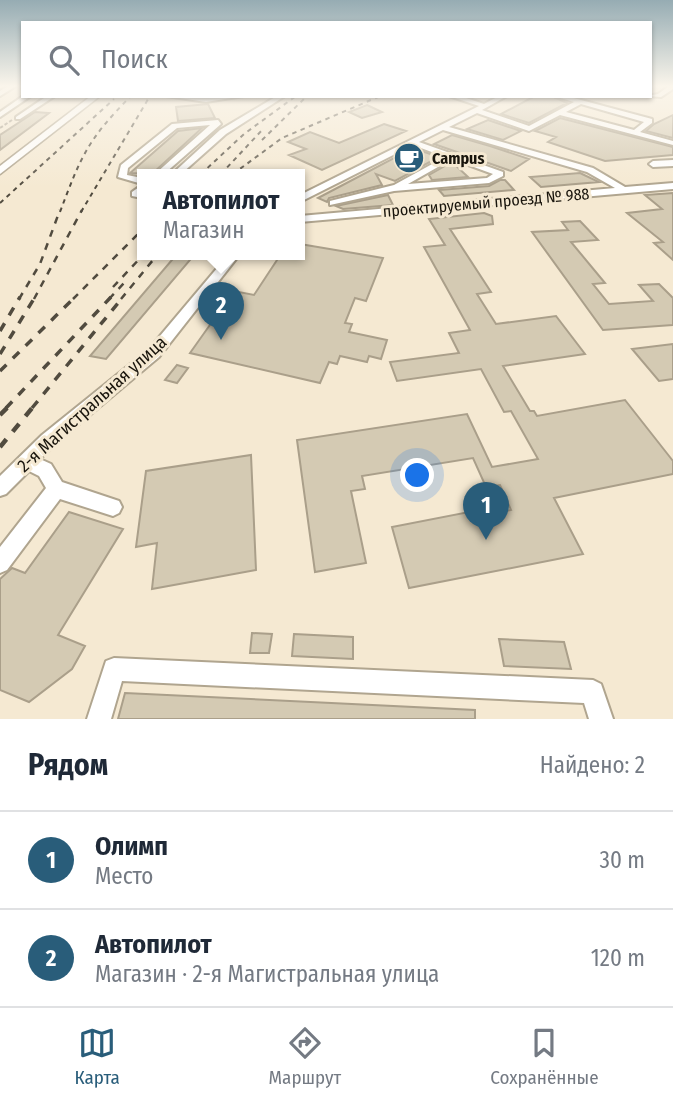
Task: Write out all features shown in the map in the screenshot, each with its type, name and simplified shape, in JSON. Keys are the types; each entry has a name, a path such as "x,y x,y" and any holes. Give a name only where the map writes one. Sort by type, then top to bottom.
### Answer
{"main road":[{"path":"0,158 50,120"},
{"path":"0,171 64,120"}],"street":[{"path":"182,169 223,132 243,120"},
{"path":"305,195 456,120"},
{"path":"503,120 529,129 547,120"},
{"path":"585,120 673,144"},
{"path":"635,133 649,121 644,120"},
{"path":"137,180 122,177 124,167 175,127 218,122 165,169"},
{"path":"441,127 590,170 622,190"},
{"path":"334,203 394,188 489,180 500,174 411,142"},
{"path":"394,188 452,156"},
{"path":"653,164 673,163"},
{"name":"проектируемый проезд № 988","path":"305,219 673,186"},
{"name":"2-я Магистральная улица","path":"0,488 25,461 154,353 230,260"},
{"path":"25,461 45,470 56,489 113,507"},
{"path":"0,563 56,489"},
{"path":"99,719 114,669 593,692 601,719"}],"building":[{"path":"24,120 40,120 0,150 0,135"},
{"path":"488,120 521,131 503,140 467,129"},
{"path":"557,120 566,120 673,147 673,155 605,161 548,142 556,137 535,131"},
{"path":"663,120 673,120 673,138 646,131"},
{"path":"384,124 406,131 322,170 289,155 306,149 288,142 310,132 339,143"},
{"path":"202,128 157,169 137,169 137,173 130,173 178,131"},
{"path":"452,135 529,159 511,171 434,144"},
{"path":"413,148 439,157 395,181 376,174 382,185 329,198 327,202 318,198"},
{"path":"452,162 468,177 432,180 429,175"},
{"path":"580,173 599,182 541,187 530,177"},
{"path":"505,180 514,190 444,196 439,190 489,186"},
{"path":"673,193 673,260 654,243 663,242 627,213 662,209 645,195"},
{"path":"388,195 393,205 343,209 336,206"},
{"path":"484,213 492,216 493,224 450,229 491,292 477,294 496,324 556,316 585,354 503,366 530,411 534,411 537,416 625,400 673,461 673,474 554,498 583,554 409,588 392,527 479,510 482,515 511,510 500,485 486,487 473,458 362,476 365,489 351,491 366,563 315,572 297,440 467,414 492,467 538,459 511,411 504,412 481,369 397,381 390,362 459,353 449,333 470,330 424,247 445,245 429,219"},
{"path":"580,221 598,240 571,242 605,283 593,284 609,304 653,301 639,285 659,284 673,298 673,325 603,330 532,232 568,230 562,222"},
{"path":"305,245 383,258 366,301 355,298 345,323 352,324 349,332 387,340 381,359 369,356 367,362 340,356 337,364 329,362 320,383 190,353 234,291 254,295 277,260 305,260"},
{"path":"172,260 190,260 106,359 90,356"},
{"path":"673,344 673,379 659,381 632,349"},
{"path":"177,365 188,368 177,383 165,380"},
{"path":"251,455 256,570 152,589 157,543 136,547 146,471"},
{"path":"69,512 123,529 58,635 85,646 72,669 29,702 0,690 0,579 12,568 25,573"},
{"path":"252,633 272,634 269,653 250,653"},
{"path":"294,634 353,637 353,659 292,656"},
{"path":"499,639 564,642 571,669 504,666"},
{"path":"125,693 475,710 475,719 118,719"}],"railway":[{"path":"0,203 91,120"},
{"path":"60,212 87,149 109,120"},
{"path":"81,212 136,120"},
{"path":"206,169 264,120"},
{"path":"262,140 283,120"},
{"path":"240,169 282,138 325,120"},
{"path":"226,169 264,128"},
{"path":"19,299 40,264 60,210"},
{"path":"34,299 82,210"},
{"path":"75,297 137,235"},
{"path":"113,287 138,260"},
{"path":"121,299 153,260"},
{"path":"109,299 125,282"},
{"path":"0,331 20,297"},
{"path":"0,354 35,297"},
{"path":"0,371 75,297"},
{"path":"6,408 111,297"},
{"path":"32,408 123,297"},
{"path":"0,415 8,407"},
{"path":"0,447 33,407"}],"place":[{"name":"Campus","path":"409,158"},
{"name":"Автопилот","path":"221,340"},
{"name":"Олимп","path":"486,540"}]}
